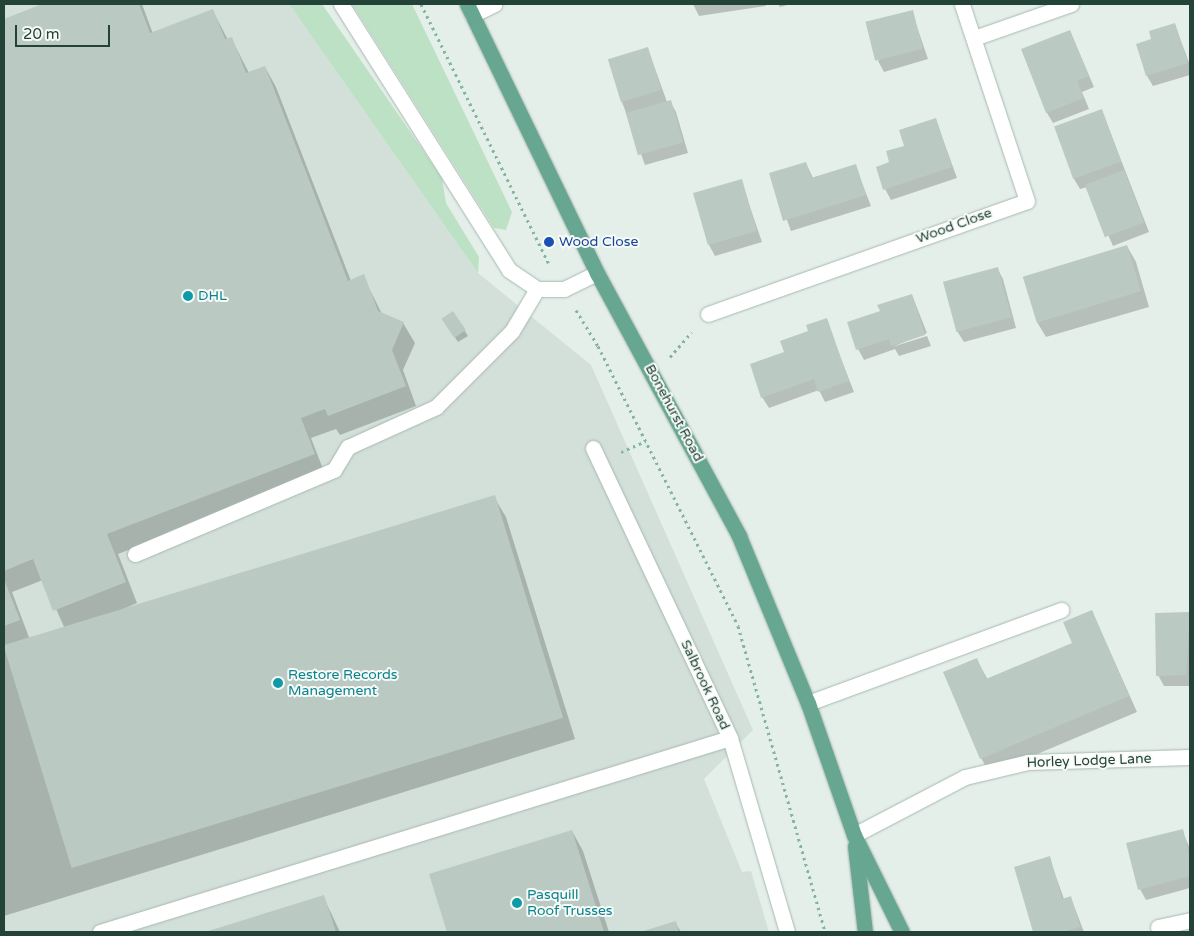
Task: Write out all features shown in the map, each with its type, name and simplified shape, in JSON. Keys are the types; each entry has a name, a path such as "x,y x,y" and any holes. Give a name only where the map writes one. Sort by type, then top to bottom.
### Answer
{"main road":[{"name":"Bonehurst Road","path":"469,9 596,273 654,375 739,536 808,703 854,835 902,932"},
{"name":"Bonehurst Road","path":"854,835 865,932"}],"street":[{"path":"341,4 509,270 537,289 564,289 596,273"},
{"path":"469,9 495,4"},
{"path":"962,4 974,38 1071,4"},
{"name":"Wood Close","path":"708,314 1027,201 974,38"},
{"path":"135,554 334,470 348,447 436,407 512,331 537,289"},
{"name":"Salbrook Road","path":"593,448 730,738 786,932"},
{"path":"808,703 1061,610"},
{"path":"100,932 730,738"},
{"name":"Horley Lodge Lane","path":"854,835 964,777 1028,762 1190,757"},
{"path":"1158,927 1190,920"}],"path":[{"path":"421,4 564,289 598,346 738,626 825,932"},
{"path":"654,375 708,314"}],"shaded area":[{"path":"4,4 289,4 478,273 591,365 753,730 704,779 742,872 751,871 769,932 4,932"}],"green space":[{"path":"289,4 322,4 442,178 446,203 479,257 478,273"},
{"path":"352,4 412,4 512,212 506,230 494,228"}],"building":[{"name":"DHL","path":"42,4 139,4 150,33 213,9 225,39 232,37 246,73 265,66 348,281 364,274 378,311 404,322 392,350 406,386 328,416 325,409 301,418 315,454 107,534 126,582 53,611 33,559 4,571 4,19"},
{"path":"913,10 923,49 875,61 865,22"},
{"path":"1175,23 1188,63 1146,76 1136,44 1151,39 1149,31"},
{"path":"1070,30 1089,76 1077,81 1084,98 1046,113 1021,49"},
{"path":"648,47 661,90 621,102 608,59"},
{"path":"671,100 683,142 638,155 626,113"},
{"path":"1102,109 1121,162 1073,179 1054,126"},
{"path":"936,118 952,167 883,190 876,167 889,162 886,151 904,146 899,130"},
{"path":"806,162 811,178 856,164 866,195 783,221 769,173"},
{"path":"1124,170 1144,222 1105,237 1085,185"},
{"path":"742,179 757,231 708,245 693,193"},
{"path":"1127,245 1141,291 1037,323 1023,277"},
{"path":"998,267 1011,317 956,332 943,282"},
{"path":"912,294 925,335 891,346 889,339 856,350 847,322 880,311 877,305"},
{"path":"453,311 466,330 454,338 441,319"},
{"path":"827,318 849,381 818,392 814,379 761,398 750,364 784,352 780,341 808,331 806,325"},
{"name":"Restore Records Management","path":"495,495 563,718 72,868 4,645"},
{"path":"4,579 20,620 4,626"},
{"path":"1092,610 1129,696 980,759 943,672 977,658 986,679 1072,643 1063,622"},
{"path":"1190,612 1186,675 1156,676 1155,613"},
{"path":"1183,829 1190,858 1190,876 1138,890 1126,843"},
{"name":"Pasquill Roof Trusses","path":"572,830 604,932 447,932 429,874"},
{"path":"1050,856 1062,899 1071,896 1080,927 1062,932 1033,932 1014,867"},
{"path":"324,895 336,932 205,932"},
{"name":"Pasquill Roof Trusses","path":"676,921 679,932 640,932"}],"place":[{"name":"Wood Close","path":"549,242"},
{"name":"DHL","path":"188,296"},
{"name":"Restore Records Management","path":"278,683"},
{"name":"Pasquill Roof Trusses","path":"517,903"}]}
